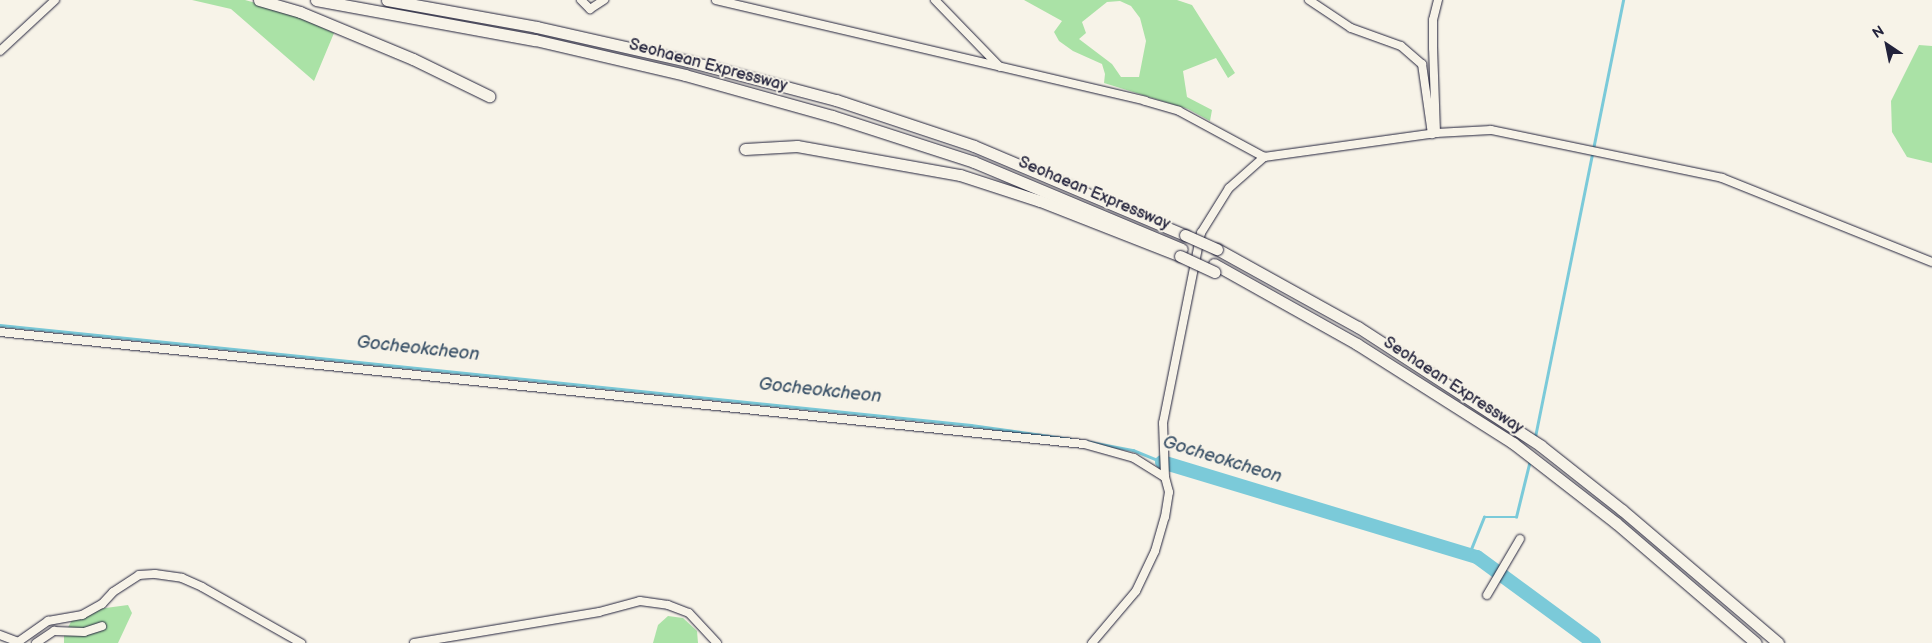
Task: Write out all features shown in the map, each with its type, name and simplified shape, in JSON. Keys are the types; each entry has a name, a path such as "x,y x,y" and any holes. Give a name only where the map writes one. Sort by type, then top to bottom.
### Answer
{"highway":[{"path":"260,0 300,12 413,58 489,96"},
{"name":"Seohaean Expressway","path":"316,0 534,40 686,75 823,113 974,162 1181,252 1269,292 1357,344 1513,444 1539,462 1756,643"},
{"name":"Seohaean Expressway","path":"388,0 537,27 688,60 836,100 974,146 1217,248 1358,327 1541,446 1622,510 1778,643"},
{"path":"745,150 797,146 960,175 1040,201 1181,252"}],"street":[{"path":"0,51 55,0"},
{"path":"581,0 590,9 604,0"},
{"path":"716,0 1179,111 1264,157"},
{"path":"935,0 1001,67"},
{"path":"1309,0 1351,28 1401,46 1422,64 1434,134"},
{"path":"1434,134 1433,20 1438,0"},
{"path":"1092,643 1136,591 1155,551 1170,492 1165,474 1163,423 1201,233 1229,188 1264,157 1434,134 1491,130 1722,178 1932,262"},
{"path":"0,332 1084,444 1134,458 1165,474"},
{"path":"1490,592 1520,539"},
{"path":"0,635 18,642 48,621 82,615 102,604 113,592 138,575 155,574 182,578 202,587 300,643"},
{"path":"414,643 599,612 640,601 668,605 689,613 717,643"},
{"path":"48,621 54,631"},
{"path":"36,643 54,631 84,632 102,626"}],"green space":[{"path":"192,0 245,0 286,11 334,33 314,81 231,9"},
{"path":"1024,0 1177,0 1192,5 1235,73 1228,78 1216,58 1183,71 1187,97 1212,110 1210,121 1188,109 1104,83 1105,74 1102,64 1073,51 1059,41 1054,32 1062,21","holes":["1120,1 1131,6 1140,18 1146,41 1139,77 1121,77 1112,64 1079,39 1086,33 1082,22 1107,2"]},
{"path":"1919,45 1932,46 1932,163 1907,157 1892,132 1891,101"},
{"path":"128,605 132,613 118,643 64,643 64,635 72,620 98,609"},
{"path":"668,616 683,618 697,631 698,643 653,643 658,625"}],"waterway":[{"path":"1535,437 1623,0"},
{"name":"Gocheokcheon","path":"0,325 971,425 1070,439"},
{"name":"Gocheokcheon","path":"1085,441 1133,450 1162,462"},
{"path":"1469,554 1484,517 1516,517 1530,460"},
{"name":"Gocheokcheon","path":"1162,462 1477,557 1594,643"}]}
